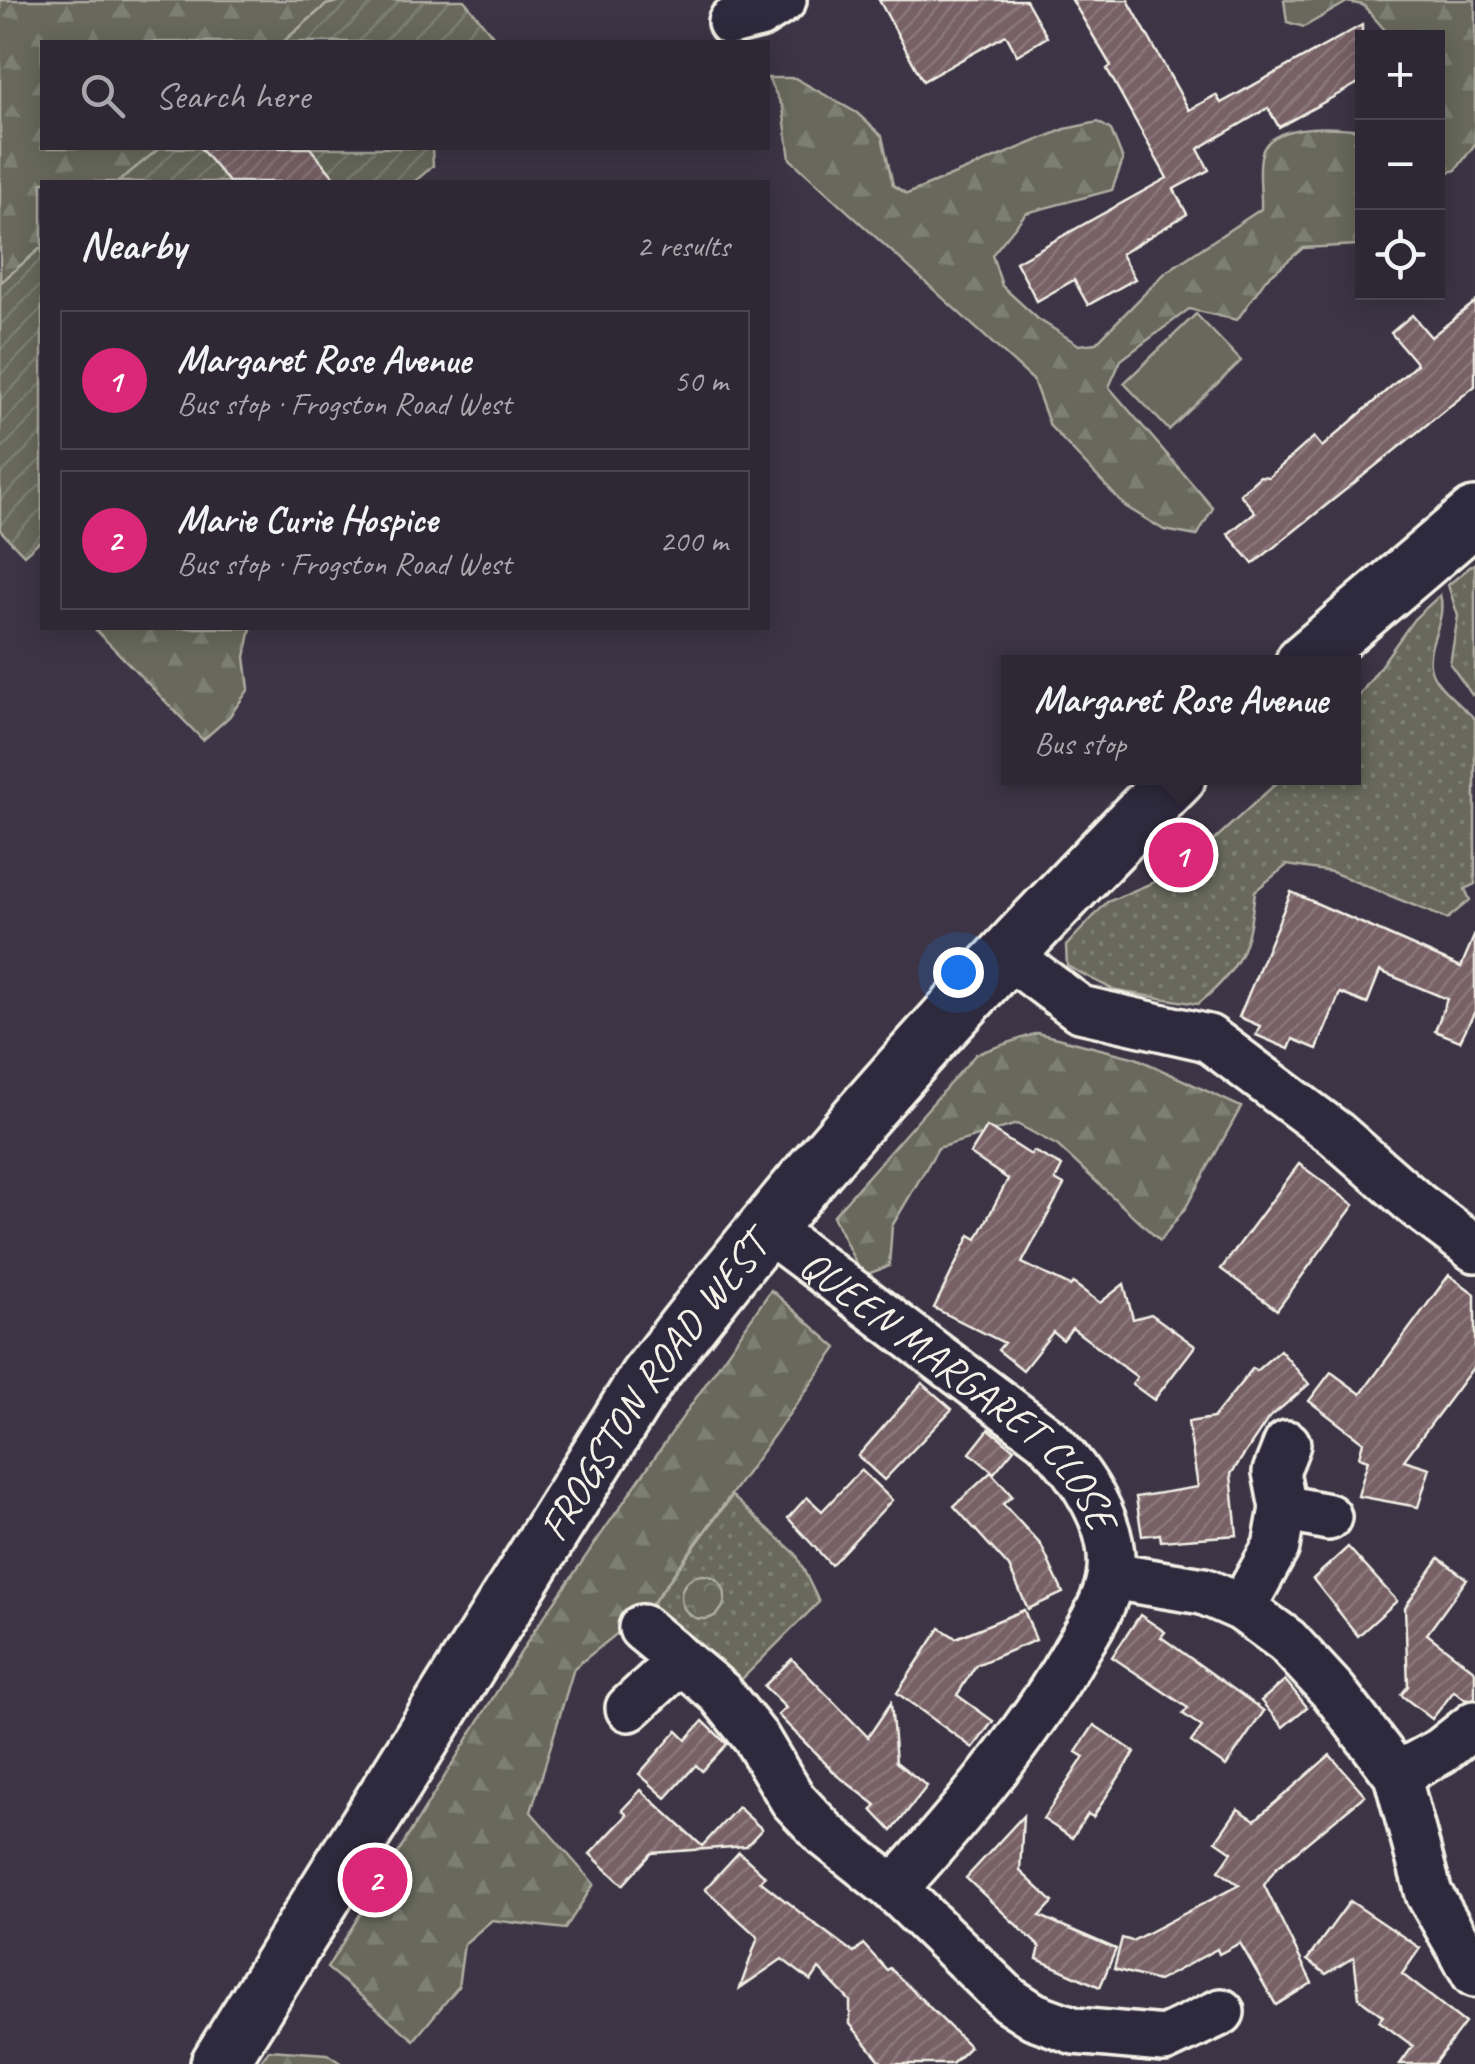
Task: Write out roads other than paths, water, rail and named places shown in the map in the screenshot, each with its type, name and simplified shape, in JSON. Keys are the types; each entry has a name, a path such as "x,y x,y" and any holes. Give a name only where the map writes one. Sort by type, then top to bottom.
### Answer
{"main road":[{"path":"1312,655 1475,516"},
{"name":"FROGSTON ROAD WEST","path":"219,2064 646,1378 765,1227 1004,952 1170,785"}],"street":[{"path":"730,22 759,15 784,0"},
{"path":"1004,952 1080,1009 1208,1038 1336,1134 1417,1206 1475,1249"},
{"name":"QUEEN MARGARET CLOSE","path":"765,1227 1046,1438 1073,1464 1104,1529 1111,1576 1098,1612 1014,1748 894,1889"},
{"path":"1242,1608 1276,1547 1284,1508 1276,1472 1287,1444"},
{"path":"1284,1508 1328,1517"},
{"name":"QUEEN MARGARET CLOSE","path":"1111,1576 1204,1590 1242,1608 1287,1641 1334,1692 1397,1775 1428,1894 1475,1974"},
{"path":"642,1628 720,1693 756,1738 793,1800 824,1834 894,1889 957,1953 1034,2016 1076,2030 1169,2051 1221,2012"},
{"path":"629,1708 680,1661"},
{"path":"1397,1775 1441,1751 1475,1724"}],"place":[{"name":"Margaret Rose Avenue","path":"1181,855"},
{"name":"Marie Curie Hospice","path":"375,1880"}]}
